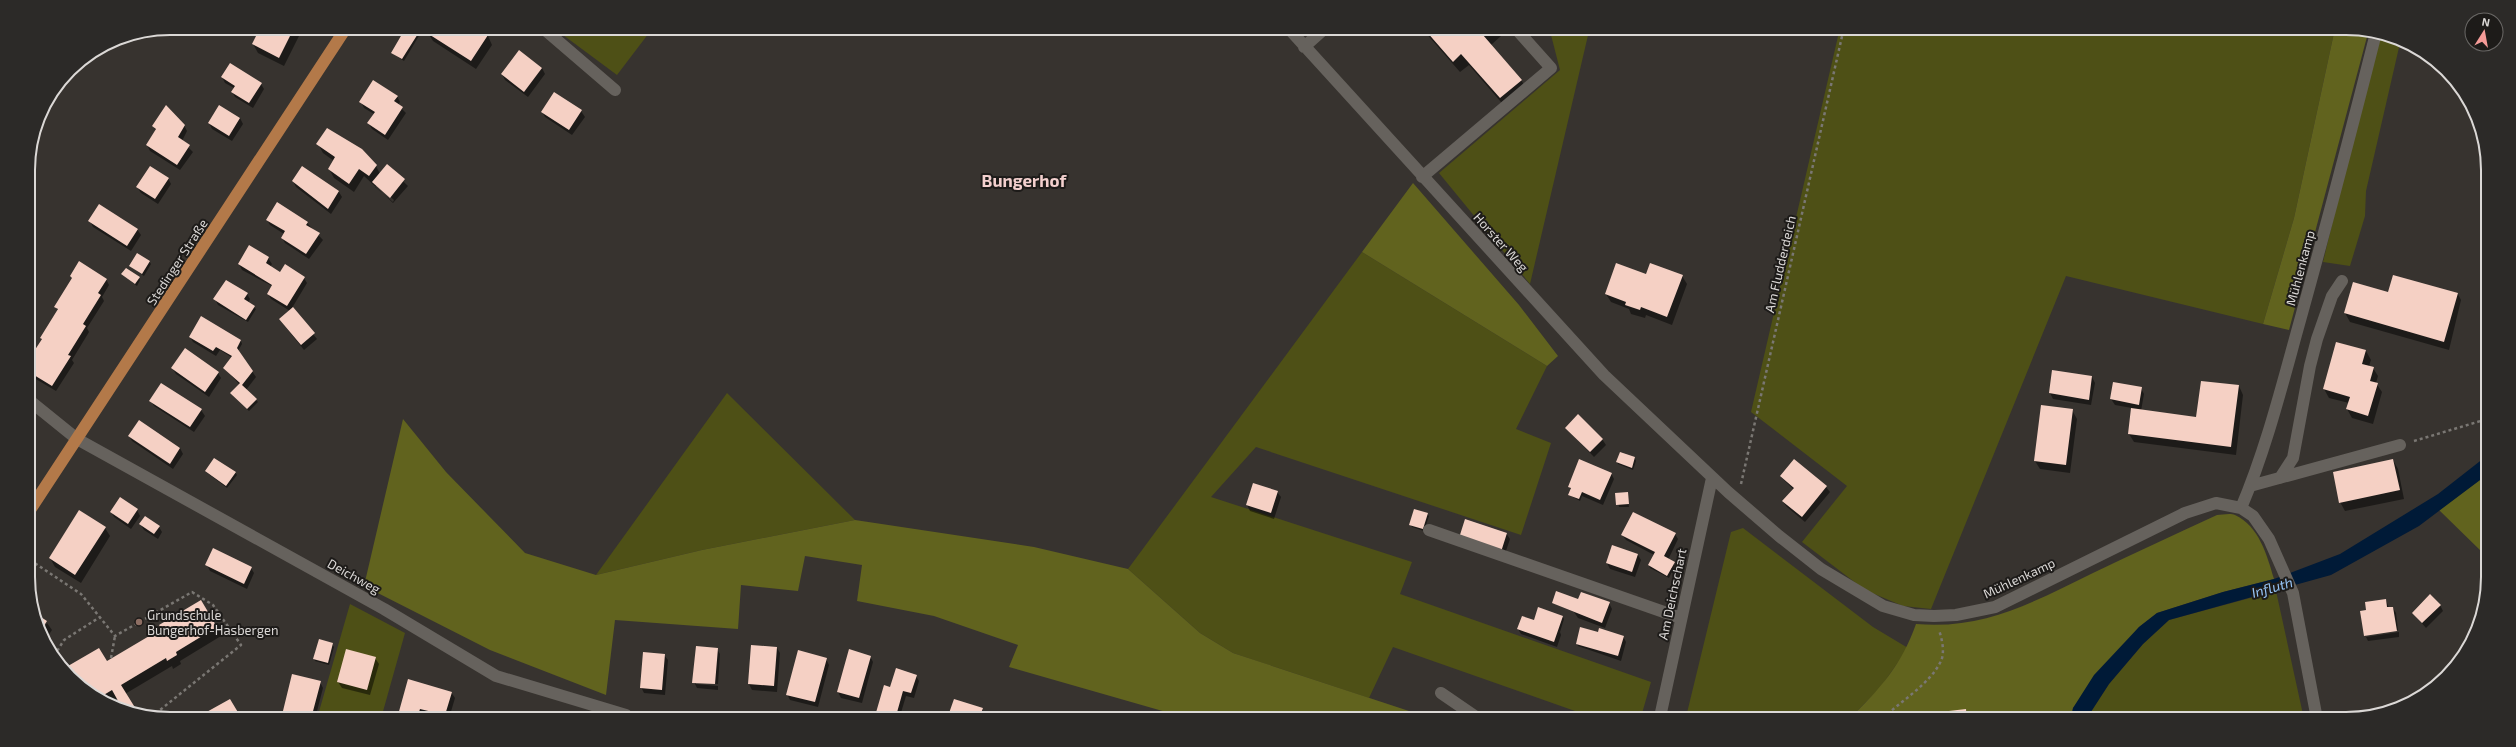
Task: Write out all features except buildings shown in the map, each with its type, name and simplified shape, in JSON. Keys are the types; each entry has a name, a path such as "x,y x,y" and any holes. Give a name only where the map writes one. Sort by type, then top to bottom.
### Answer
{"main road":[{"name":"Stedinger Straße","path":"35,502 341,35"}],"street":[{"path":"551,35 615,90"},
{"name":"Horster Weg","path":"1294,35 1422,177 1604,375 1699,465"},
{"path":"1304,46 1316,35"},
{"path":"1422,177 1551,68 1522,35"},
{"name":"Mühlenkamp","path":"2240,508 2250,486 2293,344 2341,172 2375,39"},
{"path":"2280,478 2294,458 2310,366 2317,340 2332,296 2342,281"},
{"name":"Deichweg","path":"35,405 77,439 384,609 496,676 616,712"},
{"path":"2250,486 2400,445"},
{"name":"Mühlenkamp","path":"1699,465 1737,501 1821,569 1883,606 1914,616 1956,615 1996,607 2185,513 2216,503 2240,508 2253,516 2269,539 2293,593 2316,712"},
{"name":"Am Deichschart","path":"1661,712 1712,478"},
{"path":"1430,530 1681,618"},
{"path":"1441,693 1469,712"}],"path":[{"name":"Am Fludderdeich","path":"1737,501 1842,35"},
{"path":"2400,445 2481,421"},
{"path":"35,563 81,594 100,617 115,636 111,658"},
{"path":"115,636 192,592 213,605 241,645 158,711"},
{"path":"1890,712 1929,678 1941,660 1942,642 1934,616"},
{"path":"57,651 64,640 100,617"}],"shaded area":[{"path":"563,35 647,35 617,75"},
{"path":"1551,35 1588,35 1530,284 1439,173 1560,70"},
{"path":"1838,35 2334,35 2294,218 2263,324 2066,276 1931,609 1903,606 1865,590 1802,542 1847,486 1751,412"},
{"path":"2334,35 2367,37 2289,330 2263,324 2294,218"},
{"path":"2377,39 2381,40 2399,46 2366,191 2365,216 2350,266 2323,262"},
{"path":"1413,183 1519,305 1558,356 1547,366 1362,252"},
{"path":"1362,252 1547,366 1516,429 1551,443 1521,535 1256,447 1211,497 1412,562 1400,594 1651,682 1642,712 1578,712 1393,647 1369,698 1233,653 1200,633 1128,569"},
{"path":"727,393 855,520 702,550 596,575"},
{"path":"403,419 446,472 525,553 596,575 702,550 855,520 1034,547 1128,569 1200,633 1233,653 1409,712 1166,712 1009,667 1018,645 934,616 857,601 862,565 805,556 798,591 741,585 738,629 615,620 606,695 490,650 364,586"},
{"path":"2481,479 2481,551 2439,510"},
{"path":"2233,514 2250,526 2256,534 2265,551 2274,579 2223,592 2157,613 2139,627 2073,708 2072,712 1856,712 1871,697 1897,664 1916,624 1941,625 1964,623 2008,612 2050,594 2217,515"},
{"path":"1743,528 1873,627 1908,648 1880,688 1856,712 1687,712 1731,532"},
{"path":"2276,591 2302,712 2091,712 2109,684 2143,644 2169,620"},
{"path":"350,604 405,633 383,712 319,712"}],"water":[{"name":"Influth","path":"2481,460 2481,479 2419,526 2331,575 2169,620 2143,644 2109,684 2091,712 2072,712 2073,708 2094,675 2139,627 2157,613 2223,592 2274,579 2340,554 2438,494"}],"place":[{"name":"Grundschule Bungerhof-Hasbergen","path":"139,622"}],"district":[{"name":"Bungerhof","path":"1024,180"}]}
